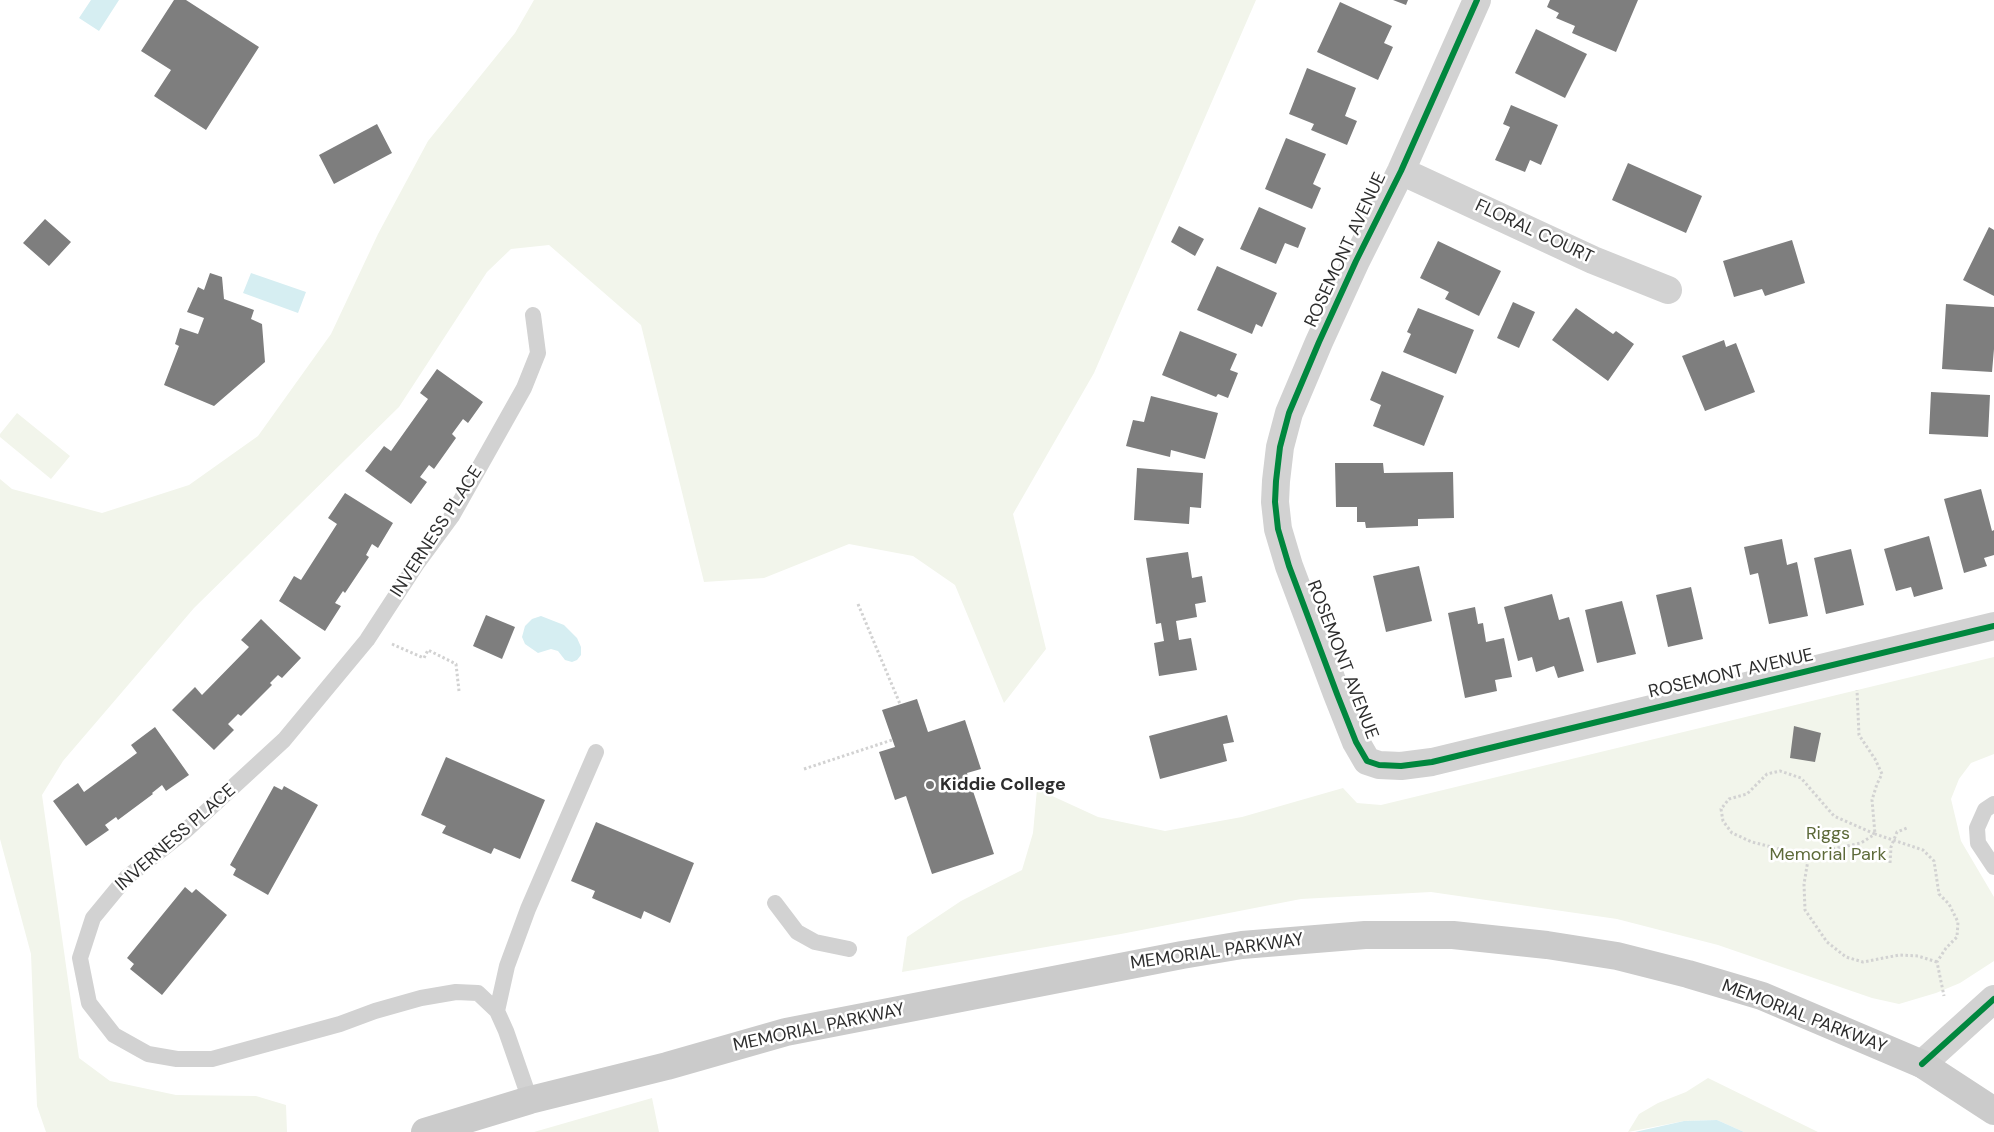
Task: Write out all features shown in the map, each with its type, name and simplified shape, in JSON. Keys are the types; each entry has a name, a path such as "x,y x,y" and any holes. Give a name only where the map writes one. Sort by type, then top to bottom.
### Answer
{"main road":[{"name":"MEMORIAL PARKWAY","path":"425,1132 530,1100 667,1066 786,1032 1182,955 1242,945 1365,935 1453,935 1546,945 1618,956 1688,974 1762,996 1922,1064 1994,1111"}],"street":[{"name":"ROSEMONT AVENUE","path":"1477,0 1401,171 1356,261 1289,413 1280,447 1275,502 1278,529 1289,566 1340,702 1356,742 1367,761 1379,765 1401,766 1432,762 1994,626"},
{"name":"FLORAL COURT","path":"1401,171 1593,260 1668,290"},
{"path":"1922,1064 1994,1000"}],"lane":[{"name":"INVERNESS PLACE","path":"530,1100 497,1011 478,993 456,992 420,998 375,1011 340,1024 212,1059 177,1060 148,1054 114,1035 89,1003 80,958 93,918 126,878 184,832 284,740 367,640 416,565 452,516 524,388 538,353 533,315"},
{"path":"497,1011 507,966 528,909 596,752"},
{"path":"1994,804 1985,810 1977,828 1978,843 1994,867"},
{"path":"775,904 797,932 815,942 848,949"}],"path":[{"path":"858,604 900,704"},
{"path":"395,644 424,658 428,650 456,664 459,691"},
{"path":"1849,661 1856,681 1859,735 1875,759 1882,774 1876,784 1872,800 1875,834"},
{"path":"804,769 892,740"},
{"path":"1875,834 1861,844 1814,853 1795,852 1760,844 1732,833 1723,821 1721,809 1729,799 1748,794 1767,774 1780,771 1801,778 1834,816 1875,834 1923,850 1934,861 1940,894 1949,904 1958,922 1957,937 1946,948 1937,962 1944,996"},
{"path":"1890,863 1897,832 1907,828"},
{"path":"1814,853 1808,860 1804,884 1805,910 1827,942 1846,957 1863,962 1900,955 1918,956 1937,962"}],"green space":[{"path":"534,0 1256,0 1094,373 1013,514 1046,649 1004,703 955,585 913,556 849,544 764,578 704,582 641,325 549,245 511,249 487,272 399,407 194,608 63,761 42,795 79,1058 110,1081 176,1095 256,1096 286,1105 287,1132 46,1132 37,1106 31,954 0,839 0,479 12,489 102,513 189,485 258,436 331,334 378,234 428,141 515,33"},
{"path":"17,413 70,456 51,479 0,437 0,434"},
{"name":"Riggs Memorial Park","path":"1994,657 1994,754 1971,763 1959,779 1951,799 1961,841 1994,897 1994,961 1960,983 1936,993 1899,1004 1872,998 1718,945 1617,919 1431,892 1301,899 1121,934 902,972 907,937 961,901 1022,870 1033,833 1037,789 1098,817 1165,831 1242,817 1343,788 1357,803 1381,805"},
{"path":"1708,1078 1818,1132 1744,1132 1717,1120 1684,1121 1628,1132 1639,1114 1658,1103 1686,1092"},
{"path":"652,1098 659,1132 534,1132"}],"water":[{"path":"91,0 119,0 99,31 79,18"},
{"path":"251,273 306,292 298,313 243,293"},
{"path":"541,616 564,625 577,638 581,647 581,655 577,660 572,662 565,660 558,651 551,649 538,653 525,644 522,637 525,626 532,619"},
{"path":"1717,1120 1744,1132 1635,1132 1684,1121"}],"building":[{"path":"174,0 186,0 259,47 206,130 154,96 171,70 141,51"},
{"path":"1393,0 1408,0 1406,5"},
{"path":"1550,0 1638,0 1616,52 1572,33 1575,26 1556,18 1559,13 1547,7"},
{"path":"1340,2 1392,26 1384,43 1393,47 1378,80 1317,52"},
{"path":"1536,29 1587,54 1565,98 1515,73"},
{"path":"1307,68 1356,88 1345,116 1357,121 1347,145 1311,130 1314,124 1289,114"},
{"path":"1511,105 1558,125 1541,165 1530,160 1525,172 1495,160 1510,127 1503,124"},
{"path":"377,124 392,153 334,184 319,155"},
{"path":"1286,138 1326,154 1313,184 1321,188 1312,209 1265,189"},
{"path":"1628,163 1702,196 1686,233 1612,200"},
{"path":"1259,207 1306,228 1298,248 1285,243 1276,264 1240,249"},
{"path":"45,219 71,242 49,266 23,243"},
{"path":"1179,226 1204,239 1195,256 1171,242"},
{"path":"1989,227 1994,230 1994,296 1963,280"},
{"path":"1792,240 1805,283 1765,296 1762,289 1734,297 1723,261"},
{"path":"1438,241 1501,271 1479,316 1445,299 1449,292 1420,278"},
{"path":"1217,266 1277,293 1262,327 1256,324 1252,334 1197,310"},
{"path":"210,273 222,277 224,299 254,310 251,319 262,324 265,362 214,406 164,385 179,346 175,344 180,328 198,334 204,318 187,312 198,287 204,290"},
{"path":"1513,302 1535,312 1519,348 1497,338"},
{"path":"1946,304 1994,307 1992,372 1942,369"},
{"path":"1418,308 1474,330 1456,374 1403,352 1411,334 1407,332"},
{"path":"1576,308 1613,334 1616,331 1634,344 1608,381 1552,340"},
{"path":"1180,331 1237,354 1230,370 1238,373 1228,398 1218,394 1216,397 1162,375"},
{"path":"1724,340 1726,347 1736,343 1755,392 1705,411 1682,356"},
{"path":"437,369 483,402 468,423 463,419 452,434 456,438 434,469 429,465 420,477 427,482 411,504 365,471 384,446 391,451 428,399 420,393"},
{"path":"1382,371 1444,396 1424,446 1373,426 1381,405 1370,400"},
{"path":"1931,392 1990,395 1988,437 1929,434"},
{"path":"1151,396 1218,413 1205,459 1171,450 1170,457 1126,446 1133,420 1144,422"},
{"path":"1335,463 1383,463 1384,473 1453,472 1454,518 1418,519 1418,526 1366,528 1365,522 1357,522 1357,507 1336,507"},
{"path":"1137,468 1203,473 1201,508 1190,507 1189,524 1134,520"},
{"path":"1981,489 1992,531 1994,530 1994,555 1984,558 1987,566 1964,573 1944,499"},
{"path":"345,493 393,523 378,548 372,544 366,555 369,557 345,593 343,591 335,603 341,606 325,631 279,601 294,576 301,580 337,524 328,518"},
{"path":"1929,536 1943,589 1914,597 1911,587 1896,591 1884,549"},
{"path":"1782,539 1787,565 1797,562 1808,616 1769,624 1758,573 1750,575 1744,547"},
{"path":"1851,549 1864,605 1826,614 1814,558"},
{"path":"1188,552 1192,578 1202,576 1206,602 1195,604 1197,617 1176,621 1179,640 1191,638 1197,670 1159,676 1154,643 1164,641 1161,623 1156,624 1146,558"},
{"path":"1419,566 1432,621 1386,632 1373,576"},
{"path":"1691,587 1703,639 1668,647 1656,595"},
{"path":"1552,594 1559,620 1569,617 1584,671 1558,678 1554,666 1536,672 1532,657 1518,661 1504,607"},
{"path":"1622,601 1636,654 1597,663 1585,610"},
{"path":"1475,607 1478,624 1483,623 1486,642 1504,638 1512,677 1495,680 1497,691 1465,698 1448,613"},
{"path":"486,615 515,627 502,659 473,646"},
{"path":"261,619 301,658 282,678 278,675 270,683 272,685 241,716 238,714 228,724 234,730 214,750 172,710 195,687 202,695 249,647 241,640"},
{"name":"Kiddie College","path":"917,699 928,732 965,720 981,769 967,773 994,854 932,874 906,796 895,800 879,752 895,747 882,710"},
{"path":"1227,715 1234,742 1223,744 1227,761 1160,779 1149,736"},
{"path":"1794,726 1821,733 1815,762 1790,758"},
{"path":"155,727 189,775 166,791 162,785 118,820 116,817 105,825 109,830 86,846 53,801 78,783 84,792 137,753 131,745"},
{"path":"446,757 545,800 520,859 494,848 491,854 442,833 446,826 421,815"},
{"path":"274,786 282,790 284,786 318,805 268,895 233,875 236,869 230,865"},
{"path":"596,822 694,863 670,923 644,911 641,919 592,898 595,891 571,881"},
{"path":"185,887 192,893 196,889 227,915 162,995 130,969 134,964 127,958"}],"cycle path":[{"path":"1477,0 1401,171 1356,261 1319,342 1289,413 1280,447 1275,502 1278,529 1289,566 1337,694 1356,742 1367,761 1379,765 1401,766 1432,762 1994,626"},
{"path":"1922,1064 1994,999"}],"place":[{"name":"Kiddie College","path":"930,785"}]}
